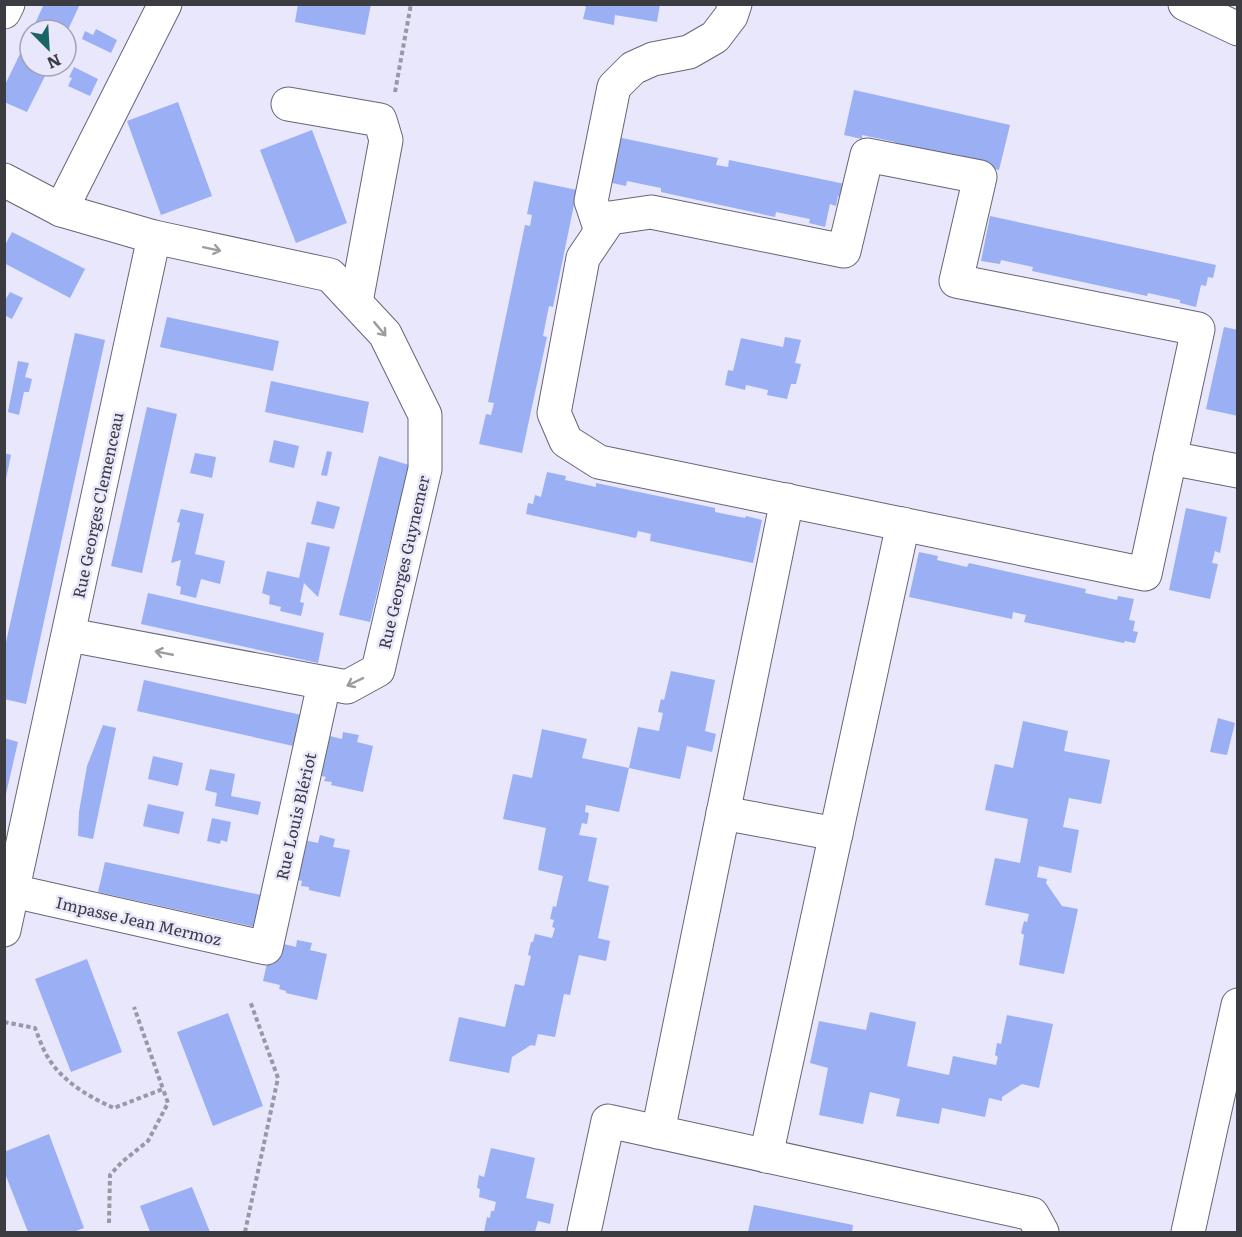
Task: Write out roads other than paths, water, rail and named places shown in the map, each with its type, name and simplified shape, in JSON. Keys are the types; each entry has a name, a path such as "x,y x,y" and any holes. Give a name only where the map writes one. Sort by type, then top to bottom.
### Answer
{"street":[{"path":"4,12 8,4"},
{"path":"61,210 165,4"},
{"path":"601,231 591,201 614,87 633,68 653,59 689,52 715,37 731,16 735,4"},
{"path":"1185,4 1238,28"},
{"path":"288,104 380,120 386,140 356,302"},
{"path":"867,155 980,177 956,281 1198,329 1145,574 599,462 566,441 554,413 583,258 601,231 610,218 651,212 844,251 867,155"},
{"path":"4,180 61,210 154,237"},
{"name":"Rue Georges Guynemer","path":"70,635 347,687 378,670 425,469 424,415 385,334 330,275 154,237"},
{"name":"Rue Georges Clemenceau","path":"4,930 70,635 154,237"},
{"path":"1170,458 1238,471"},
{"path":"658,1132 787,500"},
{"path":"766,1156 903,524"},
{"name":"Rue Louis Blériot","path":"266,948 324,684"},
{"path":"723,813 836,834"},
{"name":"Impasse Jean Mermoz","path":"13,891 266,948"},
{"path":"1188,1233 1238,1005"},
{"path":"584,1233 608,1121 1032,1214 1042,1233"}]}
